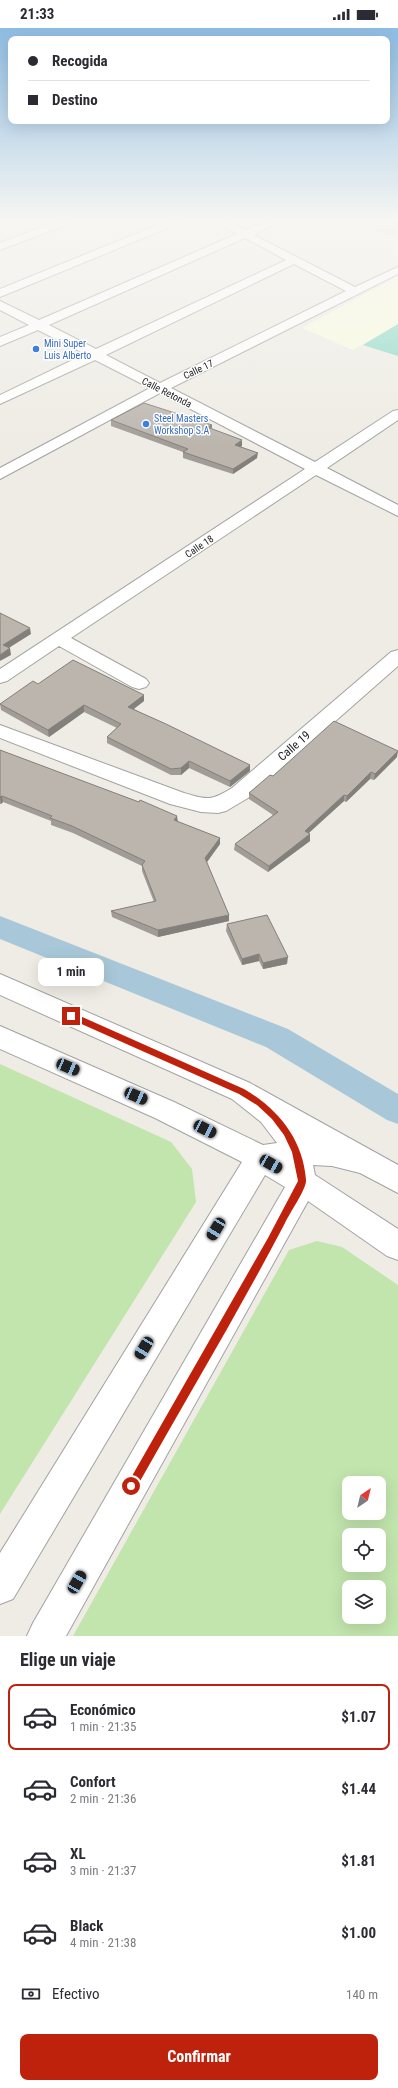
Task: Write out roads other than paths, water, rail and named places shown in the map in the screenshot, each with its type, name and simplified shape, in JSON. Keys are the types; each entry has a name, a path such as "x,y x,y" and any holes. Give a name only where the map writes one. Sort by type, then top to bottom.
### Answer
{"street":[{"path":"0,342 104,296"},
{"path":"0,400 219,296"},
{"name":"Calle 17","path":"0,474 160,388 344,296"},
{"name":"Calle Retonda","path":"0,305 398,511"},
{"name":"Calle 18","path":"0,676 59,639 398,414"},
{"path":"6,457 24,461"},
{"path":"59,639 139,683"},
{"name":"Calle 19","path":"0,731 178,799 201,805 218,806 240,793 398,656"},
{"path":"0,984 241,1091 387,1173"},
{"path":"0,1038 163,1108 260,1158 299,1167 398,1246"},
{"path":"241,1091 259,1102 275,1116 287,1133 299,1167"},
{"path":"46,1636 271,1241 299,1167 317,1151 337,1154 387,1173"},
{"path":"0,1586 260,1158"}],"waterway":[{"path":"0,927 277,1038 398,1110"}],"place":[{"name":"Mini Super Luis Alberto","path":"36,349"},
{"name":"Steel Masters Workshop S.A","path":"146,424"}]}
